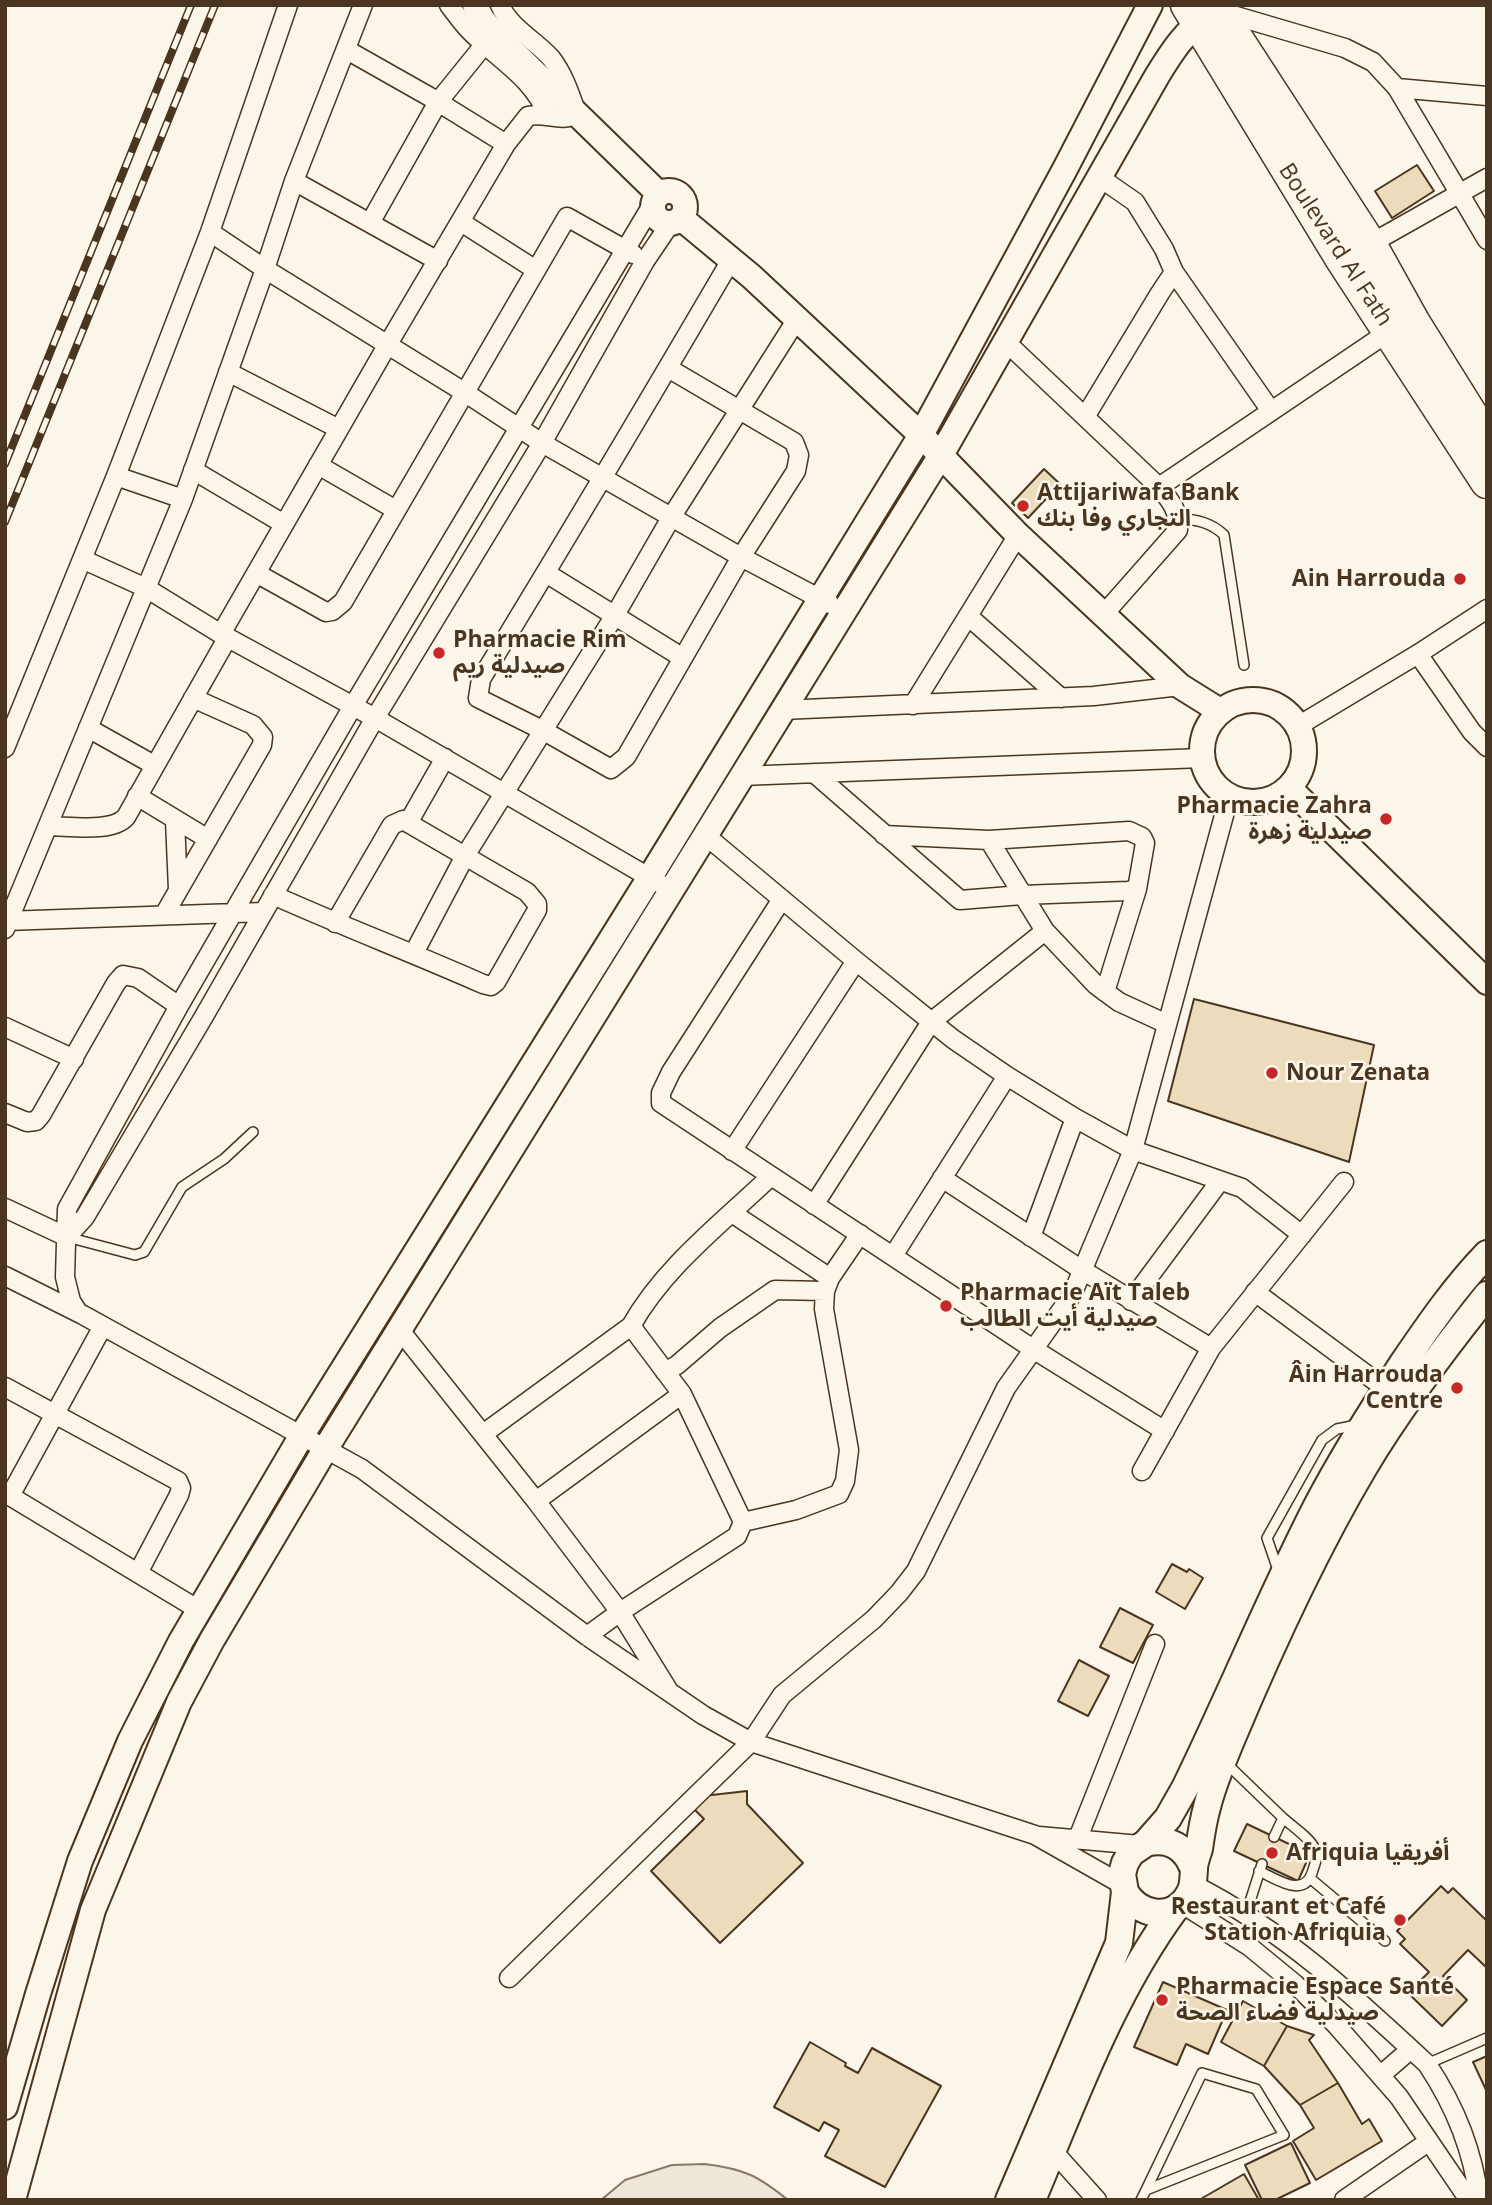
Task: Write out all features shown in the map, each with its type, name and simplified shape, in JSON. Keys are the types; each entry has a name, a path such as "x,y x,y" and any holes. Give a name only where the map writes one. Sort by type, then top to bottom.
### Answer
{"highway":[{"name":"Boulevard Al Fath","path":"1204,11 1370,244 1414,323 1487,440"},
{"name":"Boulevard Al Fath","path":"1204,11 1341,258 1487,482"}],"main road":[{"path":"1009,2200 1115,1954 1122,1923 1122,1874 1125,1863 1131,1853 1168,1818 1185,1788 1281,1580 1319,1503 1365,1423 1428,1326 1487,1254"},
{"path":"1032,2200 1127,1985 1148,1946 1186,1892 1207,1807 1223,1760 1271,1645 1338,1513 1393,1422 1452,1338 1487,1295"},
{"path":"1124,1888 1129,1899 1142,1909 1159,1913 1186,1892 1188,1855 1176,1845 1161,1841 1143,1844"}],"street":[{"path":"5,748 116,476 209,232 288,5"},
{"path":"264,912 7,923 183,499 294,181 363,5"},
{"path":"449,5 470,31 535,92 544,106 561,109"},
{"path":"475,5 482,19 561,109 656,200"},
{"path":"500,5 524,34 550,57 564,78 561,109"},
{"path":"13,2200 93,1910 179,1702 235,1600 399,1329 660,883 820,599 921,435 1150,5"},
{"path":"5,2107 80,1861 150,1698 199,1611 302,1435 660,883 705,835 941,455 1157,76 1204,11 1345,48 1373,62 1397,88 1487,240"},
{"path":"370,223 439,102 484,45"},
{"path":"347,50 506,144"},
{"path":"1397,88 1487,96"},
{"path":"48,826 110,826 120,823 126,817 193,698 256,573 506,144 528,116 561,109"},
{"path":"1099,177 1135,202 1164,249 1174,272 1271,411"},
{"path":"1370,244 1487,178"},
{"path":"294,181 438,261"},
{"path":"67,1237 85,1217 375,718 542,443 645,261 685,208 679,194 668,191 656,200 353,706 179,1006 67,1209 65,1277 71,1301 78,1312"},
{"path":"256,573 326,611 332,611 343,602 567,217 645,261"},
{"path":"675,221 731,260 797,319 921,435 1018,535 1214,719"},
{"path":"461,222 536,270"},
{"path":"209,232 542,443 741,557 844,612"},
{"path":"668,368 794,442 799,454 796,471 741,557 626,757 611,769 478,698 481,679 604,478 668,368 731,260"},
{"path":"1085,417 1174,272"},
{"path":"414,953 465,856 615,615 672,516 797,319"},
{"path":"1159,487 1390,331"},
{"path":"1006,341 1159,487 1173,503 1179,518 1178,530 1104,614"},
{"path":"228,372 339,429"},
{"path":"318,465 396,510"},
{"path":"193,470 284,524"},
{"path":"116,476 183,499"},
{"path":"913,705 1018,535"},
{"path":"82,559 146,589 660,883"},
{"path":"546,573 683,658"},
{"path":"1298,726 1487,609"},
{"path":"968,615 1061,698"},
{"path":"1418,654 1472,732 1487,747"},
{"path":"782,710 1061,698 1182,688"},
{"path":"164,915 262,745 263,737 253,725 193,698"},
{"path":"1257,699 1274,704 1287,712 1298,726 1304,741 1304,759 1289,788 1276,797 1246,802 1229,797 1219,790 1208,776 1202,758 1203,740 1214,719 1236,702 1257,699"},
{"path":"88,728 154,765"},
{"path":"408,822 445,758"},
{"path":"741,776 1202,758"},
{"path":"814,773 960,900 1128,891 1137,888"},
{"path":"1289,788 1487,982"},
{"path":"137,796 208,839"},
{"path":"509,1978 751,1742 782,1695 874,1619 916,1571 1006,1388 1072,1295 1133,1150 1229,797"},
{"path":"175,820 178,890"},
{"path":"273,894 335,923 491,986 537,911 537,904 527,892 403,820 389,830 335,923"},
{"path":"884,835 989,839 1133,832 1142,837 1145,843 1137,888 1105,992"},
{"path":"705,835 931,1022 1007,1076 1074,1118 1133,1150 1242,1188 1302,1235"},
{"path":"989,839 1045,931 1105,992 1119,1002 1167,1024"},
{"path":"782,899 671,1072 661,1093 662,1102 1033,1349 1165,1431"},
{"path":"814,1205 931,1022 1045,931"},
{"path":"732,1151 856,961"},
{"path":"5,1113 27,1122 36,1121 123,975 138,978 179,1006"},
{"path":"5,1027 74,1059"},
{"path":"893,1256 1007,1076"},
{"path":"1031,1237 1074,1118"},
{"path":"483,1434 631,1326 645,1301 668,1273 771,1176"},
{"path":"942,1178 1131,1301 1211,1348"},
{"path":"1131,1301 1220,1181"},
{"path":"1142,1471 1211,1348 1344,1182"},
{"path":"5,1208 67,1237"},
{"path":"732,1213 827,1284"},
{"path":"743,1522 796,1510 839,1494 845,1481 849,1450 824,1309 827,1284 860,1234"},
{"path":"5,1276 78,1312 362,1469 587,1636 703,1715 751,1742 1035,1836 1124,1888"},
{"path":"665,1372 720,1328 775,1290 827,1284"},
{"path":"1255,1292 1386,1389"},
{"path":"103,1326 8,1494 199,1611"},
{"path":"587,1636 737,1536 743,1522 682,1394 631,1326"},
{"path":"399,1329 536,1501 620,1612 671,1693"},
{"path":"5,1387 178,1481 181,1488 179,1494 138,1573"},
{"path":"536,1501 682,1394"},
{"path":"1078,1838 1155,1644"},
{"path":"1035,1836 1143,1844"},
{"path":"1186,1892 1246,1914 1302,1954 1427,2064 1458,2117 1476,2169 1479,2200"},
{"path":"1186,1892 1295,1984 1381,2075 1399,2096 1469,2200"},
{"path":"66,1901 93,1910"},
{"path":"1381,2075 1411,2049"},
{"path":"1345,2200 1428,2142"},
{"path":"1053,2151 1097,2200"}],"lane":[{"path":"1179,518 1202,521 1217,527 1224,535 1244,665"},
{"path":"67,1237 135,1255 144,1252 182,1187 224,1159 253,1132"},
{"path":"1223,1760 1315,1848 1317,1858 1311,1879 1304,1885 1297,1886 1260,1867 1246,1914"},
{"path":"1274,1837 1283,1818"},
{"path":"1311,1879 1385,1941"},
{"path":"1427,2064 1487,2038"},
{"path":"1141,2200 1202,2073 1256,2089 1284,2135 1146,2190"}],"shaded area":[{"path":"705,2164 750,2174 788,2200 601,2200 625,2180 672,2165"}],"building":[{"path":"1417,165 1434,191 1392,218 1375,191"},
{"path":"1044,469 1060,484 1028,518 1012,503"},
{"name":"Nour Zenata","path":"1194,999 1374,1045 1349,1162 1168,1101"},
{"path":"1172,1564 1187,1572 1189,1569 1203,1578 1185,1609 1156,1592"},
{"path":"1120,1608 1153,1625 1133,1663 1100,1647"},
{"path":"1079,1660 1109,1676 1088,1716 1058,1701"},
{"path":"747,1791 747,1804 803,1863 720,1943 651,1871 704,1819 692,1807 703,1796"},
{"name":"Afriquia أفريقيا","path":"1247,1824 1310,1854 1298,1881 1234,1851"},
{"path":"1441,1886 1448,1893 1453,1888 1487,1921 1487,1968 1468,1950 1443,1976 1467,2000 1442,2026 1408,1993 1429,1972 1400,1944 1405,1939 1397,1931"},
{"path":"1163,1982 1227,2010 1208,2054 1186,2044 1177,2065 1134,2047"},
{"path":"1243,2001 1287,2026 1264,2066 1221,2042"},
{"path":"1287,2026 1314,2035 1309,2040 1338,2083 1300,2105 1264,2066"},
{"path":"810,2042 858,2073 872,2048 941,2086 885,2187 825,2156 839,2130 824,2122 819,2131 774,2107"},
{"path":"1487,2056 1487,2092 1473,2062"},
{"path":"1338,2083 1362,2124 1369,2119 1382,2141 1316,2180 1293,2141 1314,2128 1300,2105"},
{"path":"1291,2143 1310,2183 1275,2200 1262,2200 1245,2165"},
{"path":"1244,2174 1259,2200 1199,2200"}],"railway":[{"path":"5,464 191,5"},
{"path":"5,522 215,5"}],"place":[{"name":"Attijariwafa Bank التجاري وفا بنك","path":"1023,506"},
{"name":"Ain Harrouda","path":"1460,579"},
{"name":"Pharmacie Rim صيدلية ريم","path":"439,653"},
{"name":"Pharmacie Zahra صيدلية زهرة","path":"1386,819"},
{"name":"Nour Zenata","path":"1272,1073"},
{"name":"Pharmacie Aït Taleb صيدلية أيت الطالب","path":"946,1306"},
{"name":"Âin Harrouda Centre","path":"1457,1388"},
{"name":"Afriquia أفريقيا","path":"1272,1853"},
{"name":"Restaurant et Café Station Afriquia","path":"1400,1920"},
{"name":"Pharmacie Espace Santé صيدلية فضاء الصحة","path":"1162,2000"}]}
